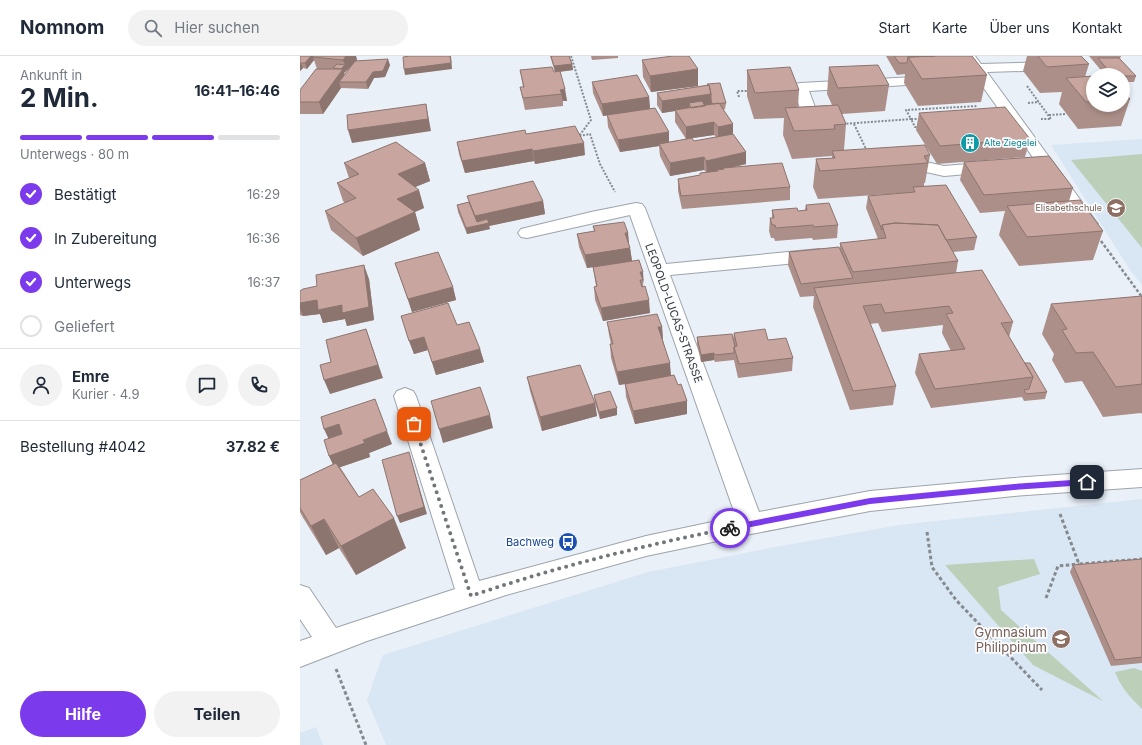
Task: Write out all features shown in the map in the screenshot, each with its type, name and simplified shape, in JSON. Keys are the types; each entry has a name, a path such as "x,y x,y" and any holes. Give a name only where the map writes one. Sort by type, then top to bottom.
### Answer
{"street":[{"path":"975,74 1057,65"},
{"path":"975,74 1014,120 1037,164 1089,224"},
{"path":"814,126 800,87 951,79"},
{"path":"875,170 926,167 944,171 1006,166"},
{"name":"LEOPOLD-LUCAS-STRASSE","path":"625,210 636,208 751,524"},
{"path":"527,233 625,210"},
{"path":"658,270 836,254"},
{"path":"405,396 471,596"},
{"path":"300,654 365,630 506,584 646,546 751,524 870,501 1014,487 1142,478"},
{"path":"300,596 330,642"}],"path":[{"path":"571,56 591,120 579,136 590,134 600,164 625,210"},
{"path":"1014,120 1051,119 1025,85"},
{"path":"739,97 738,92 753,90"},
{"path":"923,127 915,127 906,110 1002,104"},
{"path":"1048,115 1066,114"},
{"path":"814,126 926,118"},
{"path":"854,124 875,170"},
{"path":"1089,224 1142,297"},
{"path":"1060,514 1079,564"},
{"path":"927,532 932,567 956,600 1042,690"},
{"path":"1046,598 1058,566 1142,559"},
{"path":"330,642 337,673 366,745"}],"shaded area":[{"name":"Elisabethschule","path":"1142,139 1142,285 1130,270 1051,145"},
{"path":"1142,499 1142,745 386,745 367,700 383,655 648,572 899,525"},
{"path":"316,727 323,745 300,745 300,733"}],"green space":[{"path":"1142,154 1142,248 1071,160"},
{"path":"1034,559 1040,574 998,587 1001,610 1103,701 1033,665 945,565"},
{"path":"1134,668 1142,671 1142,709 1123,688 1115,672"}],"building":[{"path":"300,56 311,56 305,63 300,64"},
{"path":"346,56 343,60 313,57"},
{"path":"450,56 451,63 404,69 403,57"},
{"path":"551,56 569,56 572,64 554,66"},
{"path":"673,56 689,56 698,69 650,76 642,60"},
{"path":"894,56 935,56 908,57 907,63 899,63"},
{"path":"972,56 987,75 922,79 908,57"},
{"path":"1038,56 1081,56 1089,64 1047,67"},
{"path":"1098,58 1119,58 1128,68 1106,68"},
{"path":"388,59 383,71 373,72 366,82 339,82 355,61"},
{"path":"337,64 345,65 341,69 333,68"},
{"path":"878,65 889,85 838,88 829,67"},
{"path":"552,67 554,72 560,71 565,89 560,90 562,94 523,98 520,87 524,87 520,70"},
{"path":"790,67 799,90 755,93 747,70"},
{"path":"316,69 343,69 319,102 300,102 300,90"},
{"path":"1130,70 1136,76 1130,76"},
{"path":"637,75 649,97 602,104 592,82"},
{"path":"1086,77 1086,102 1066,78"},
{"path":"720,83 726,103 712,104 709,85 707,84"},
{"path":"709,85 711,94 662,101 657,93"},
{"path":"702,101 705,106 691,108 689,103"},
{"path":"719,103 733,124 718,127 714,122 686,127 675,110"},
{"path":"426,104 428,119 348,130 347,115"},
{"path":"838,105 846,124 834,125 835,129 794,131 785,108"},
{"path":"1005,107 1030,139 940,146 919,113"},
{"path":"655,108 669,132 618,140 607,115"},
{"path":"575,126 584,143 533,151 532,149 462,161 457,142 525,130 526,134"},
{"path":"733,134 746,152 706,161 704,157 670,163 659,144 692,138 694,141"},
{"path":"396,142 425,163 398,174 419,190 397,199 415,212 356,238 325,211 356,198 337,183 359,174 344,163"},
{"path":"925,145 930,155 924,156 928,163 820,171 816,159 835,158 832,151"},
{"path":"1049,156 1073,188 984,195 964,162"},
{"path":"782,163 790,187 681,196 678,179 700,175 700,173 718,171 717,170 724,169 723,168"},
{"path":"533,181 543,201 475,216 467,196"},
{"path":"946,185 977,237 946,240 938,225 895,223 882,225 882,230 868,196 915,192 913,187"},
{"path":"1080,200 1103,231 1027,237 1007,206"},
{"path":"469,202 477,222 487,219 489,223 466,228 457,205"},
{"path":"829,203 838,225 814,227 813,225 776,228 775,225 772,225 770,218 774,218 772,210 797,208 798,211 807,210 806,205"},
{"path":"624,222 628,233 625,233 630,248 585,255 577,234 595,231 593,226"},
{"path":"895,223 938,225 958,261 853,272 840,243 886,238 882,225"},
{"path":"839,247 853,278 801,284 789,252"},
{"path":"438,252 453,287 408,299 395,263"},
{"path":"639,260 643,272 640,272 643,280 640,280 642,287 645,286 649,300 601,308 594,287 597,286 593,267"},
{"path":"364,265 369,307 342,313 342,305 318,310 317,300 300,303 300,291 317,286 316,275"},
{"path":"982,270 1013,322 1001,323 1033,377 935,389 919,354 965,349 946,314 953,313 949,306 885,313 881,304 863,306 896,386 853,391 814,288"},
{"path":"1142,296 1142,384 1116,387 1093,352 1076,353 1062,330 1067,329 1051,304"},
{"path":"448,303 457,325 469,322 480,349 432,362 424,337 409,341 401,316"},
{"path":"657,314 662,327 658,327 670,363 617,372 610,344 613,344 607,322"},
{"path":"366,329 378,365 324,380 320,365 331,362 326,340"},
{"path":"765,329 768,340 786,338 793,358 739,364 734,347 737,346 734,333"},
{"path":"732,334 735,347 734,353 715,355 714,353 701,355 697,337"},
{"path":"1025,363 1030,363 1047,392 1026,394 1024,390 1029,389 1033,377"},
{"path":"580,365 595,403 540,417 527,377"},
{"path":"674,375 678,385 681,384 687,401 633,411 625,384"},
{"path":"480,387 490,415 439,429 431,401"},
{"path":"610,391 617,408 599,412 594,395"},
{"path":"375,399 387,431 363,440 365,443 329,456 324,440 342,434 339,424 324,429 321,417"},
{"path":"409,452 424,507 397,516 382,460"},
{"path":"336,463 359,497 373,489 394,518 341,546 324,519 311,526 300,508 300,480"},
{"path":"1142,559 1142,657 1115,660 1073,565"}],"way so far":[{"path":"414,424 471,596 506,584 646,546 730,528"}],"place":[{"name":"Alte Ziegelei","path":"970,143"},
{"name":"Elisabethschule","path":"1116,208"},
{"name":"Bachweg","path":"568,542"},
{"name":"Gymnasium Philippinum","path":"1061,639"}],"route":[{"path":"730,528 870,501 1014,487 1087,482"}]}
